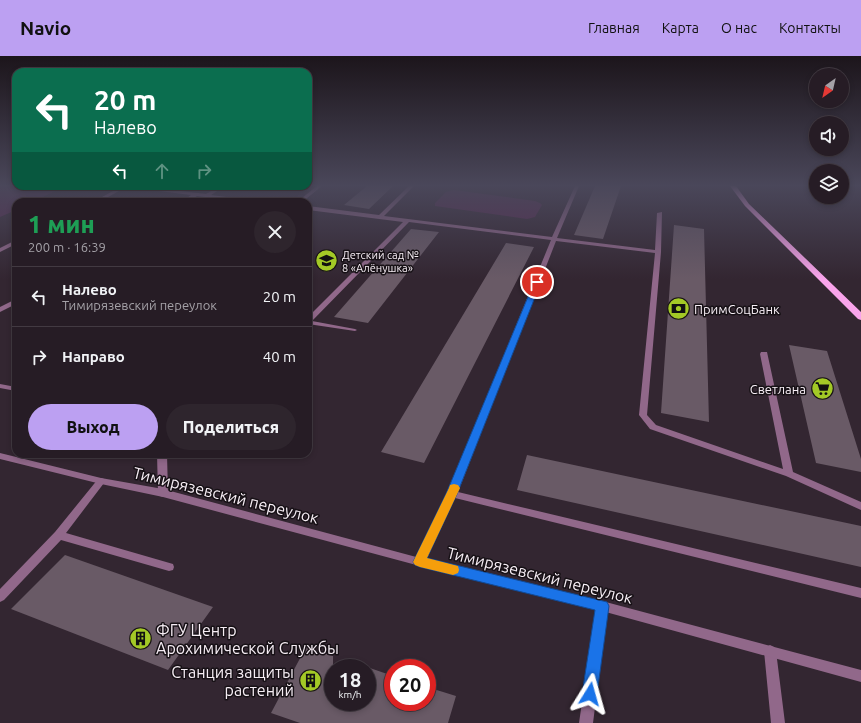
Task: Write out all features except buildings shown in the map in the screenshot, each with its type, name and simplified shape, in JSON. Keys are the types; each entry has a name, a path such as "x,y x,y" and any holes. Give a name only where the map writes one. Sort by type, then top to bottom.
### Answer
{"main road":[{"path":"759,217 861,317"}],"street":[{"path":"381,217 658,252"},
{"path":"420,562 452,494 564,217"},
{"path":"660,217 643,415 652,427 789,474 861,506"},
{"path":"312,318 408,220"},
{"path":"0,250 12,244"},
{"path":"0,310 12,303"},
{"path":"312,323 353,330"},
{"path":"764,354 789,474"},
{"path":"0,386 12,389"},
{"name":"Тимирязевский переулок","path":"0,456 101,481 162,493 420,562 602,606 861,676"},
{"path":"162,458 162,493"},
{"path":"0,597 59,535 101,481"},
{"path":"452,494 861,593"},
{"path":"59,535 169,566"},
{"path":"586,723 602,606"},
{"path":"770,652 778,723"}],"shaded area":[{"path":"514,217 534,217 527,219"}],"slow traffic":[{"path":"453,570 420,562 454,488"}],"place":[{"name":"Детский сад № 8 «Алёнушка»","path":"327,261"},
{"name":"ПримСоцБанк","path":"678,309"},
{"name":"Светлана","path":"822,389"},
{"name":"ФГУ Центр Арохимической Службы","path":"140,639"},
{"name":"Станция защиты растений","path":"310,681"}],"route":[{"path":"537,282 452,494 420,562 602,606 590,694"}]}
